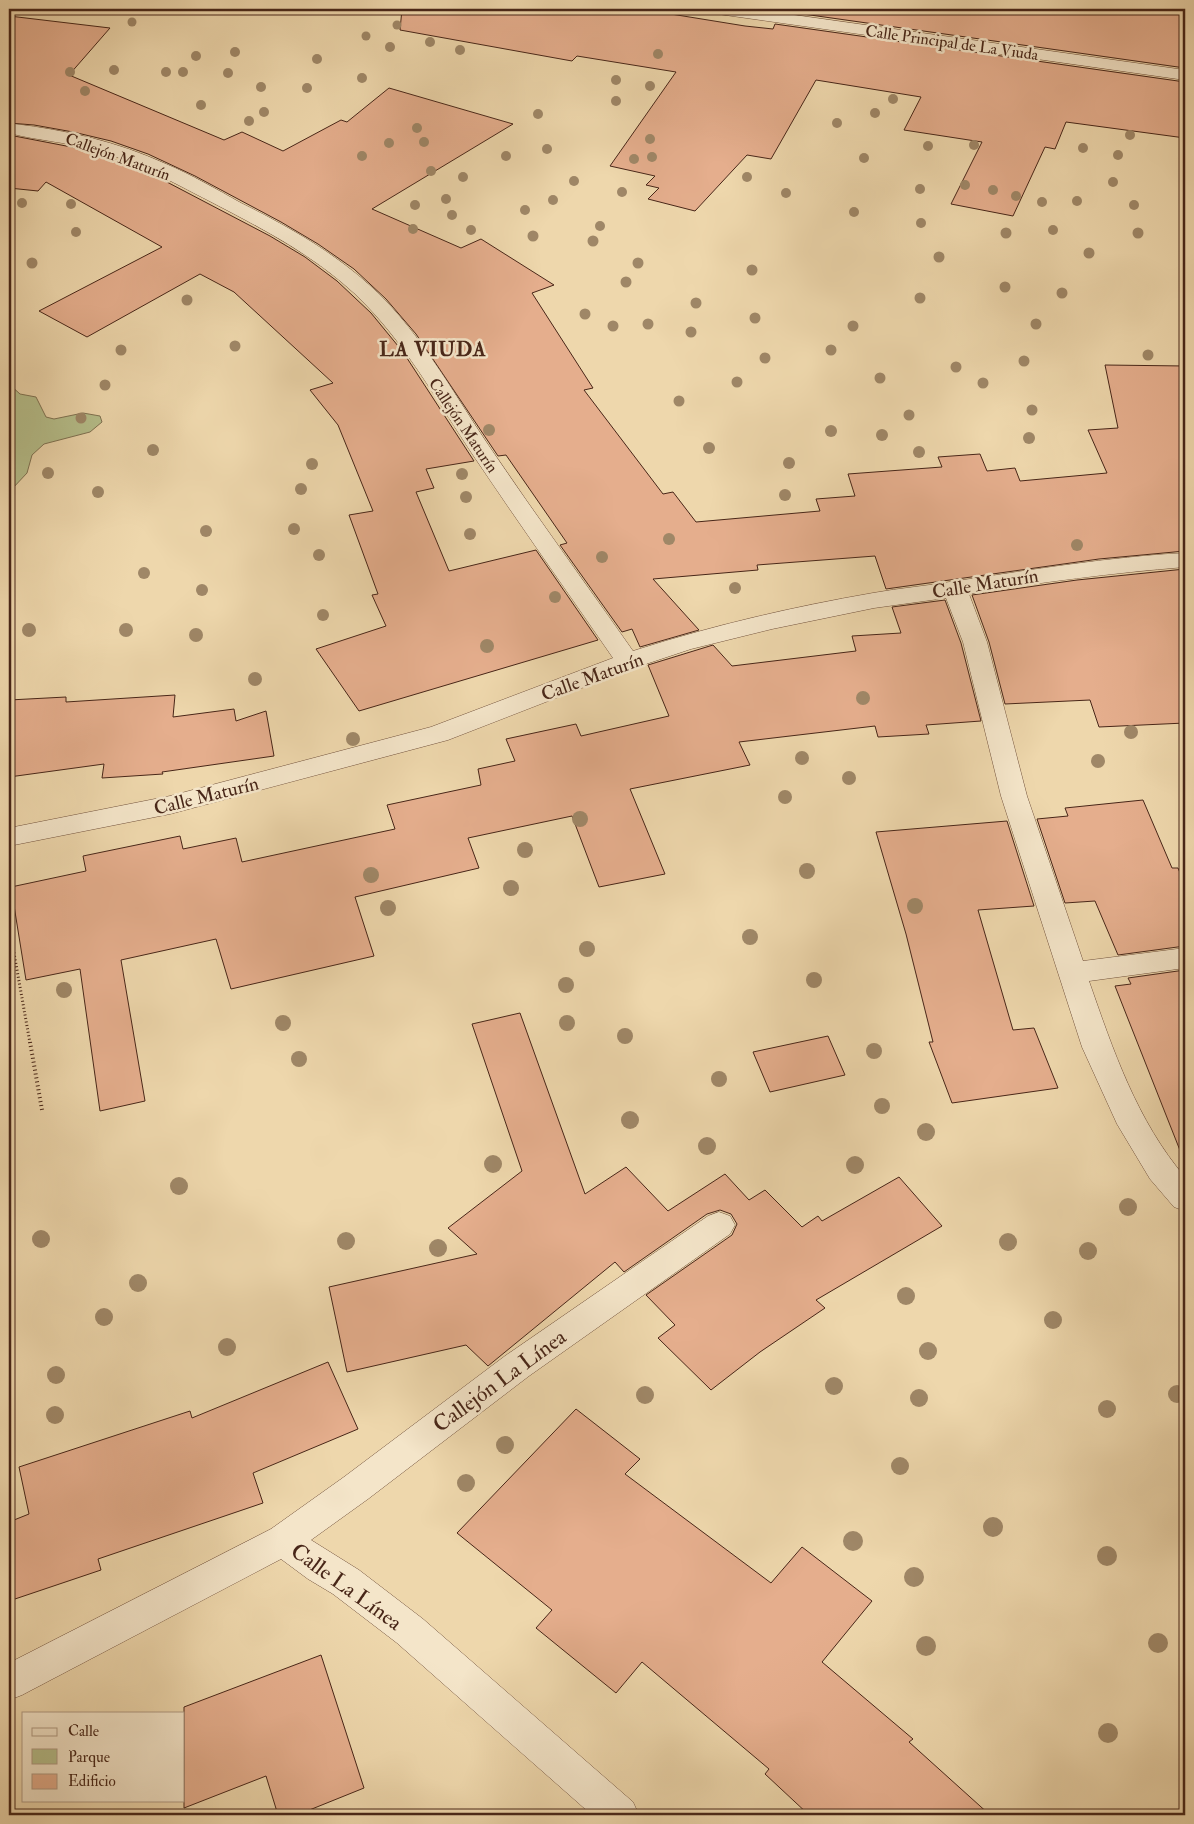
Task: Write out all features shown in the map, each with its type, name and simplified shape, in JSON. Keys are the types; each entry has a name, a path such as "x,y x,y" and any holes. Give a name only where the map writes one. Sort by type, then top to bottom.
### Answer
{"street":[{"name":"Calle Principal de La Viuda","path":"718,9 766,12 1185,75"},
{"name":"Callejón Maturín","path":"14,129 66,136 158,167 284,232 331,264 357,285 392,320 408,341 475,443 628,662"},
{"name":"Calle Maturín","path":"9,837 170,805 439,734 628,662 684,643 828,608 1052,573 1117,565 1185,560"},
{"path":"955,589 975,642 1014,796 1097,1046 1132,1124 1161,1170 1185,1198"},
{"path":"1072,973 1185,958"},
{"name":"Callejón La Línea","path":"283,1540 356,1488 517,1366 719,1225"},
{"name":"Calle La Línea","path":"9,1682 283,1540 320,1567 346,1582 410,1631 620,1815"}],"path":[{"path":"9,925 42,1110"}],"green space":[{"path":"9,384 20,394 36,397 46,417 54,419 83,413 100,416 102,422 90,432 44,444 32,455 27,473 9,490"}],"building":[{"path":"402,9 640,9 745,26 773,29 775,24 1185,82 1185,138 1066,122 1055,149 1045,147 1013,216 951,204 982,142 904,130 921,97 816,80 771,159 747,155 695,211 648,199 659,188 646,185 655,176 610,166 676,72 577,56 572,61 400,30"},
{"path":"783,9 1185,9 1185,68 782,11"},
{"path":"9,16 110,28 69,75 224,140 242,132 283,151 341,120 347,122 389,88 513,124 372,209 461,248 481,239 554,285 532,293 593,388 584,390 663,494 673,492 696,522 820,511 816,499 855,496 848,474 942,467 938,457 980,454 987,471 1015,468 1020,481 1107,473 1088,430 1118,428 1105,365 1185,366 1185,551 1099,559 886,589 875,556 757,565 758,570 653,579 699,630 640,647 632,629 622,632 560,545 567,543 506,455 498,456 416,334 386,299 354,269 318,244 281,222 195,176 148,154 111,141 73,132 34,125 9,123"},
{"path":"9,135 87,150 144,170 270,236 305,257 337,281 371,313 403,352 474,461 426,469 434,488 416,492 449,571 536,550 598,640 359,711 316,649 386,626 372,595 378,594 349,515 373,511 338,425 310,390 333,383 234,292 200,274 87,337 39,311 162,247 46,182 38,191 9,188"},
{"path":"1185,569 1185,723 1099,727 1090,700 1005,704 989,642 972,595 1077,580"},
{"path":"945,600 961,643 981,721 926,725 929,734 878,737 875,726 739,742 750,765 630,789 665,874 599,887 572,816 468,838 479,868 355,897 374,956 231,989 216,939 121,960 145,1101 100,1111 80,969 26,980 11,887 86,871 83,856 180,836 183,849 236,838 242,862 395,829 387,805 481,785 478,769 515,761 506,739 576,724 581,736 669,716 648,665 713,645 732,666 856,651 852,636 901,633 892,607"},
{"path":"175,695 173,717 234,709 236,721 266,711 274,756 162,772 163,774 102,778 104,764 9,777 9,700 66,697 66,702"},
{"path":"1143,800 1172,868 1178,868 1185,885 1185,946 1118,955 1095,901 1065,903 1037,819 1068,816 1065,808"},
{"path":"1007,821 1034,906 978,910 1013,1030 1034,1028 1058,1088 952,1103 929,1042 933,1042 906,934 876,832"},
{"path":"1185,970 1185,1158 1183,1158 1115,986 1131,984 1128,978"},
{"path":"520,1013 585,1194 626,1167 668,1211 725,1174 749,1200 765,1190 802,1227 818,1216 822,1221 899,1177 942,1226 816,1300 825,1308 760,1352 711,1390 658,1338 675,1325 646,1295 732,1235 737,1224 731,1214 720,1210 707,1214 624,1272 615,1262 488,1366 466,1345 347,1372 329,1287 477,1254 448,1228 522,1171 472,1024"},
{"path":"828,1036 845,1075 770,1092 753,1052"},
{"path":"328,1362 358,1429 253,1473 263,1503 98,1559 101,1570 9,1601 9,1522 29,1514 19,1467 190,1411 192,1418"},
{"path":"576,1409 640,1459 625,1474 771,1583 802,1547 872,1601 822,1662 913,1739 909,1742 990,1815 809,1815 765,1774 769,1769 642,1662 616,1693 536,1628 552,1610 457,1533"},
{"path":"321,1655 364,1788 297,1815 278,1815 266,1776 184,1808 184,1707"}],"district":[{"name":"LA VIUDA","path":"433,349"}]}
